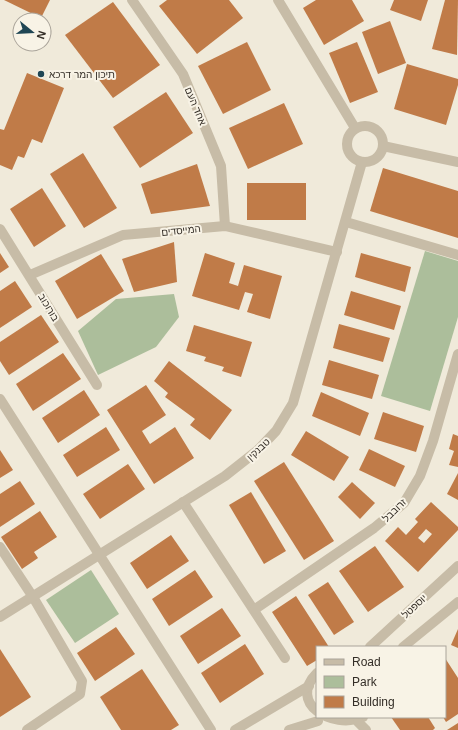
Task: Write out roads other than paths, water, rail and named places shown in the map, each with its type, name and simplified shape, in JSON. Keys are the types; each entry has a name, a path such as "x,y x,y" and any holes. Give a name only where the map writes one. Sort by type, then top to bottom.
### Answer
{"street":[{"name":"אחד העם","path":"132,0 183,74 221,166 225,226"},
{"path":"278,0 355,128"},
{"path":"366,125 372,127 381,135 383,146 378,156 374,160 362,162 352,158 346,148 347,136 355,128 366,125"},
{"path":"383,146 457,159"},
{"name":"טבנקין","path":"0,617 225,476 258,450 276,431 293,403 362,162"},
{"path":"346,222 458,255"},
{"name":"המייסדים","path":"30,275 123,236 225,226 337,252"},
{"name":"בורוכוב","path":"0,229 97,385"},
{"name":"זרובבל","path":"255,609 374,528 404,503 420,476 430,448 458,354"},
{"path":"0,399 98,555 211,730"},
{"path":"183,502 286,658"},
{"path":"0,547 33,597 82,681 80,694 27,730"},
{"name":"יוספטל","path":"371,646 458,566"},
{"path":"404,646 458,602"},
{"path":"235,730 308,686 316,674"},
{"path":"308,686 309,708 316,717"},
{"path":"289,730 318,720 334,728 351,726 361,719 366,730"}],"place":[{"name":"תיכון המר דרכא","path":"41,74"}]}
